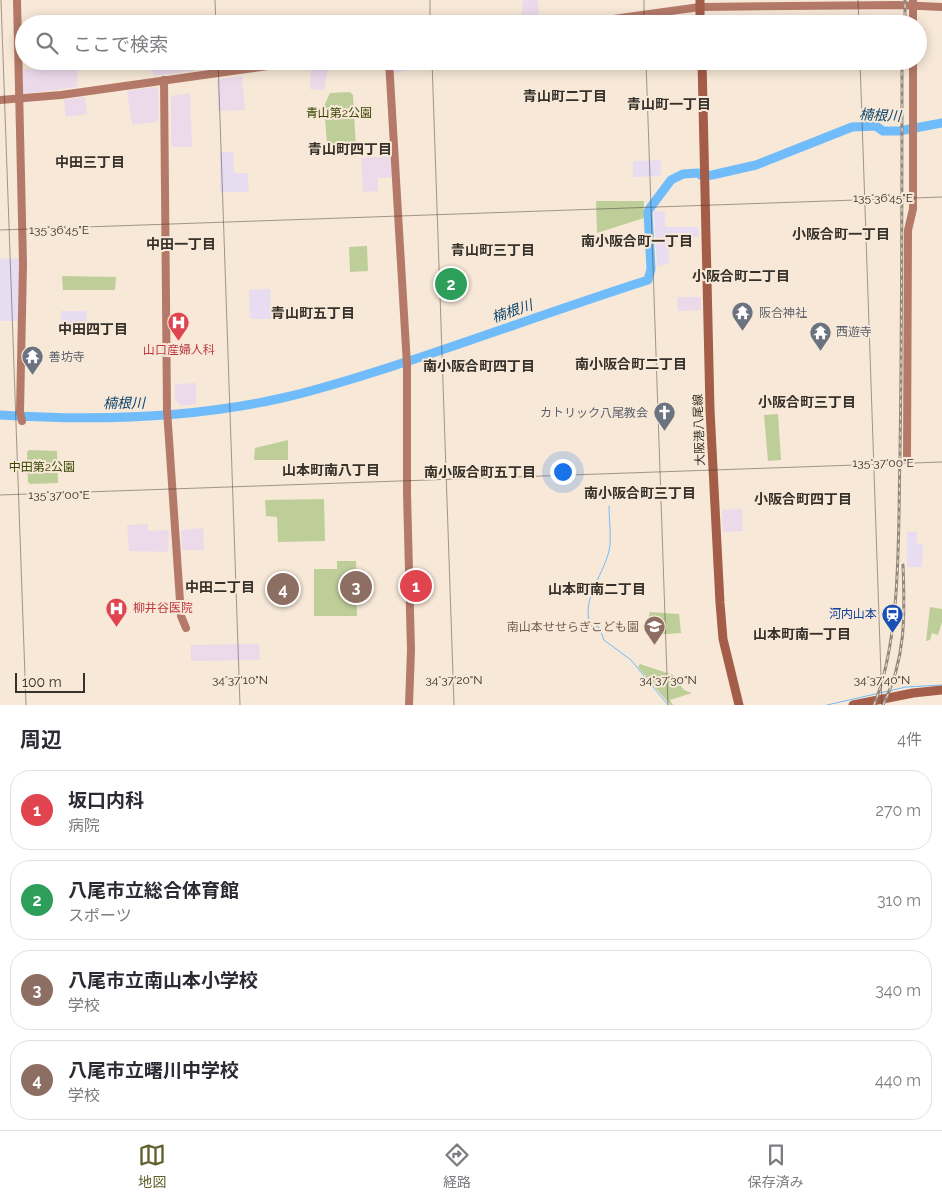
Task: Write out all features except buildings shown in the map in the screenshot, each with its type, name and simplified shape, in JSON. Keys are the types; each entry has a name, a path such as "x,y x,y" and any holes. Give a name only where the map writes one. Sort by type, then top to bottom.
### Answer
{"main road":[{"name":"大阪港八尾線","path":"702,70 710,410 720,602 723,639 739,705"},
{"path":"852,705 913,693 942,690"}],"street":[{"path":"17,0 17,15"},
{"path":"632,15 700,4 913,3 942,7"},
{"path":"18,70 23,264 20,412 22,421"},
{"path":"0,100 18,100 237,70"},
{"path":"390,70 408,365 407,498 411,650 409,705"},
{"path":"907,460 908,230 913,210 913,70"},
{"path":"164,80 168,415 181,616 186,628"}],"shaded area":[{"path":"523,0 538,0 539,15 522,15"},
{"path":"22,70 78,70 77,87 22,94"},
{"path":"152,70 198,70 154,76"},
{"path":"311,70 328,70 324,90 310,89"},
{"path":"394,70 408,70 394,73"},
{"path":"242,76 245,110 218,111 217,81 219,79"},
{"path":"155,87 158,89 159,119 157,122 132,125 127,91"},
{"path":"190,93 192,147 173,147 171,145 171,96"},
{"path":"85,97 87,114 66,117 64,100"},
{"path":"220,152 233,152 234,173 247,173 249,192 220,192"},
{"path":"390,156 392,177 378,178 378,191 363,192 361,158"},
{"path":"661,160 661,176 633,177 633,161"},
{"path":"654,211 665,212 665,227 698,227 699,237 669,237 669,263 657,267"},
{"path":"20,258 20,318 18,321 0,321 0,259"},
{"path":"270,289 271,319 253,319 250,317 249,290"},
{"path":"677,297 701,297 701,310 678,311"},
{"path":"61,311 86,311 87,321 61,324"},
{"path":"196,383 196,404 181,406 175,400 175,384"},
{"path":"742,509 743,531 723,532 722,510"},
{"path":"148,524 148,531 169,530 168,552 129,551 127,525"},
{"path":"203,528 204,550 182,550 181,530"},
{"path":"907,532 917,532 917,544 923,544 922,567 907,567"},
{"path":"259,644 260,660 191,661 191,645"}],"green space":[{"name":"青山第2公園","path":"350,92 353,95 356,149 334,150 333,144 327,144 324,106 330,93"},
{"path":"596,201 644,201 644,218 597,233"},
{"path":"367,246 368,271 350,272 349,247"},
{"path":"62,276 116,277 115,290 63,290"},
{"path":"778,414 781,460 768,461 764,415"},
{"path":"288,440 288,460 254,460 255,448"},
{"name":"中田第2公園","path":"29,450 57,451 58,483 30,484 28,482 27,452"},
{"path":"324,499 325,541 278,542 277,517 266,516 265,500"},
{"path":"337,561 356,561 357,616 314,616 314,569 337,569"},
{"path":"930,607 942,609 942,622 938,635 932,633 930,640 926,641"},
{"path":"650,612 679,614 681,633 652,635 647,622"},
{"path":"640,664 673,675 684,690 692,693 670,700 673,705 670,705 638,667"}],"waterway":[{"name":"楠根川","path":"0,415 106,418 177,414 247,405 299,394 349,380 648,280 651,269 648,212 671,180 683,174 698,173 702,176 712,175 756,165 852,127 876,126 883,131 899,131 942,123"},
{"path":"609,506 610,545 608,555 591,596 588,616 591,626 599,627 604,640 631,660 668,705"},
{"path":"827,705 906,687 942,685"}],"railway":[{"path":"905,0 905,15"},
{"path":"874,705 890,648 897,582 901,356 902,70"},
{"path":"883,705 891,688 900,654 904,619 903,565"}],"place":[{"name":"八尾市立総合体育館","path":"451,284"},
{"name":"阪合神社","path":"743,332"},
{"name":"山口産婦人科","path":"179,342"},
{"name":"西遊寺","path":"820,351"},
{"name":"善坊寺","path":"33,376"},
{"name":"カトリック八尾教会","path":"664,432"},
{"name":"坂口内科","path":"416,586"},
{"name":"八尾市立南山本小学校","path":"356,587"},
{"name":"八尾市立曙川中学校","path":"283,589"},
{"name":"柳井谷医院","path":"117,627"},
{"name":"河内山本","path":"893,633"},
{"name":"南山本せせらぎこども園","path":"655,646"}],"district":[{"name":"青山町二丁目","path":"565,96"},
{"name":"青山町一丁目","path":"669,104"},
{"name":"青山町四丁目","path":"350,149"},
{"name":"中田三丁目","path":"90,162"},
{"name":"小阪合町一丁目","path":"841,234"},
{"name":"南小阪合町一丁目","path":"637,241"},
{"name":"中田一丁目","path":"181,244"},
{"name":"青山町三丁目","path":"493,250"},
{"name":"小阪合町二丁目","path":"741,276"},
{"name":"青山町五丁目","path":"313,313"},
{"name":"中田四丁目","path":"93,329"},
{"name":"南小阪合町二丁目","path":"631,364"},
{"name":"南小阪合町四丁目","path":"479,366"},
{"name":"小阪合町三丁目","path":"807,402"},
{"name":"山本町南八丁目","path":"331,470"},
{"name":"南小阪合町五丁目","path":"480,472"},
{"name":"南小阪合町三丁目","path":"640,493"},
{"name":"小阪合町四丁目","path":"803,499"},
{"name":"中田二丁目","path":"220,587"},
{"name":"山本町南二丁目","path":"597,589"},
{"name":"山本町南一丁目","path":"802,634"}]}
